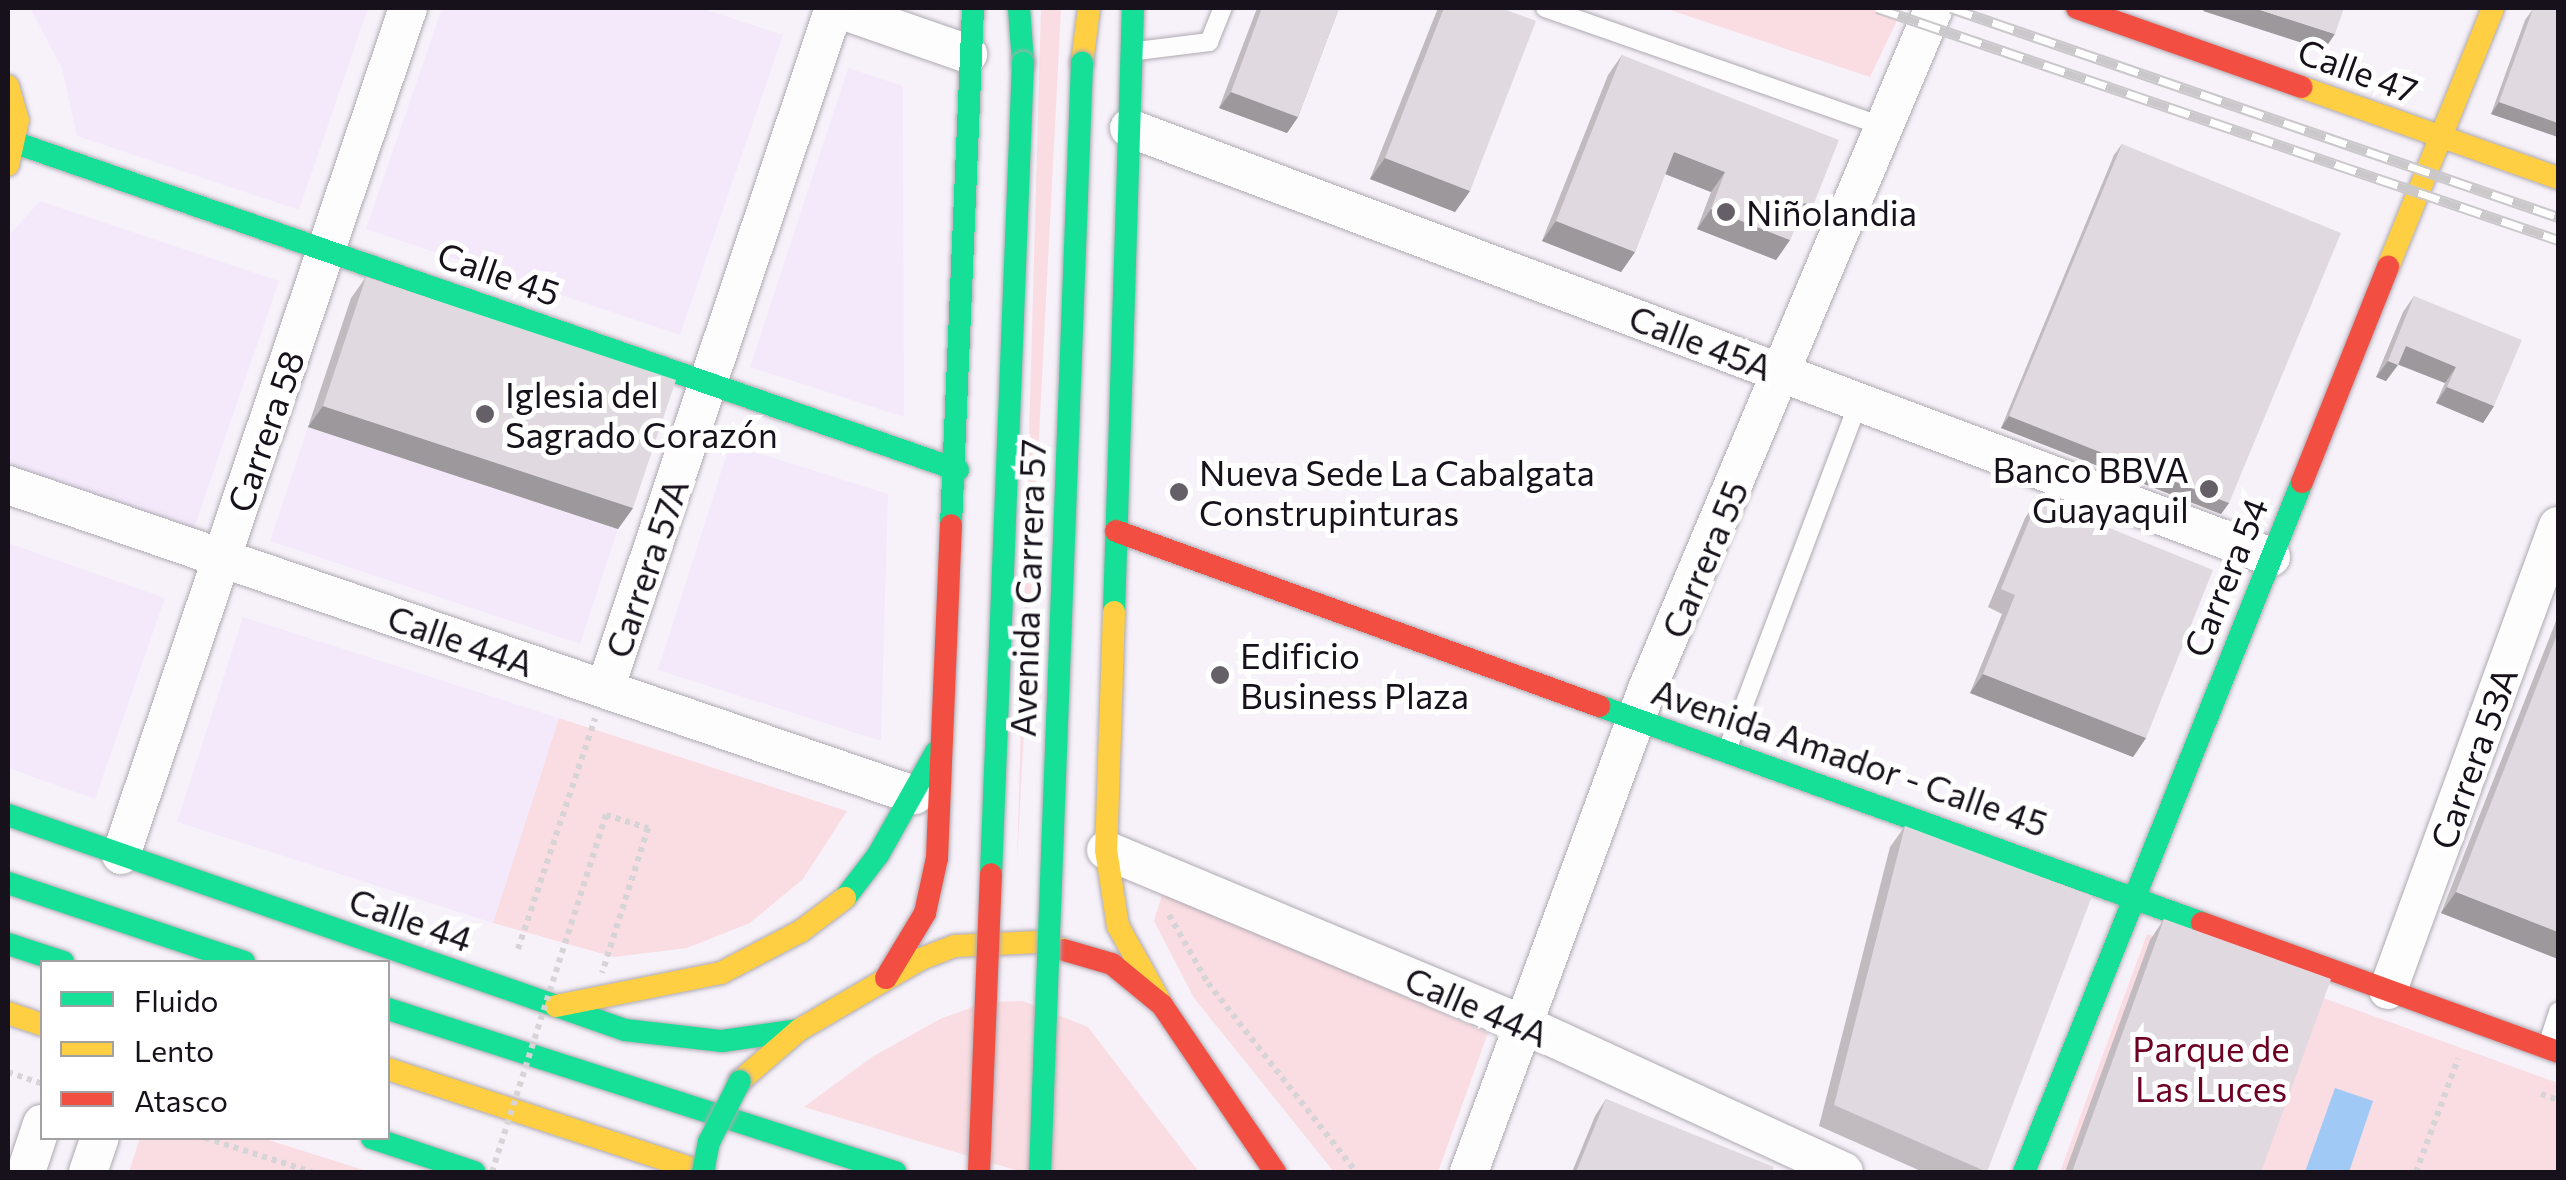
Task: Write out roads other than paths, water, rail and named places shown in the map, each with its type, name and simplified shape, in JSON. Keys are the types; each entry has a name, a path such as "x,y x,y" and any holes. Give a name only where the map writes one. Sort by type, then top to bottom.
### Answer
{"main road":[{"name":"Avenida Carrera 57","path":"886,978 925,913 937,858 958,470 968,54 973,8"},
{"name":"Avenida Carrera 57","path":"979,1172 1023,63 1022,8"},
{"name":"Avenida Carrera 57","path":"1040,1172 1086,8"},
{"path":"1133,8 1106,850 1118,926 1162,1004 1275,1172"},
{"name":"Calle 47","path":"2078,8 2558,178"},
{"name":"Carrera 54","path":"2024,1172 2136,900 2437,135 2493,8"},
{"path":"8,86 12,154"},
{"name":"Calle 45","path":"12,154 326,250 958,470"},
{"name":"Avenida Amador - Calle 45","path":"1116,531 2552,1050"},
{"path":"556,1006 686,982 765,954 845,898 914,795 944,736"},
{"name":"Calle 44","path":"8,815 556,1006 673,1039 722,1041 799,1030"},
{"path":"8,883 238,960"},
{"path":"390,1070 703,1172 723,1107 740,1081 799,1030 886,978 955,946 1038,942 1112,964 1162,1004"},
{"path":"8,944 58,960"},
{"path":"390,1010 895,1172"},
{"path":"8,1013 40,1024"},
{"path":"378,1140 474,1172"},
{"path":"439,1161 461,1172"}],"street":[{"name":"Carrera 58","path":"121,855 408,8"},
{"path":"835,8 968,54"},
{"name":"Carrera 57A","path":"605,690 835,8"},
{"name":"Carrera 55","path":"1469,1172 1640,721 1647,690 1784,373 1934,8"},
{"name":"Calle 45A","path":"1130,128 2271,557"},
{"name":"Calle 44A","path":"8,486 914,795"},
{"name":"Carrera 53A","path":"2388,990 2558,526"},
{"name":"Calle 44A","path":"1106,850 1525,1025 1844,1172"},
{"path":"26,1172 40,1130"},
{"path":"88,1172 99,1140"}],"lane":[{"path":"1132,52 1209,42 1224,8"},
{"path":"1545,8 1884,127"},
{"path":"1727,750 1859,401"},
{"path":"2552,1050 2558,1012"}],"water":[{"path":"2335,1088 2373,1101 2349,1172 2305,1172"}],"railway":[{"path":"1877,8 2558,240"},
{"path":"1951,8 2558,217"}],"place":[{"name":"Niñolandia","path":"1726,212"},
{"name":"Iglesia del Sagrado Corazón","path":"485,414"},
{"name":"Banco BBVA Guayaquil","path":"2209,489"},
{"name":"Nueva Sede La Cabalgata Construpinturas","path":"1179,492"},
{"name":"Edificio Business Plaza","path":"1220,675"}],"park label":[{"name":"Parque de Las Luces","path":"2211,1068"}]}
